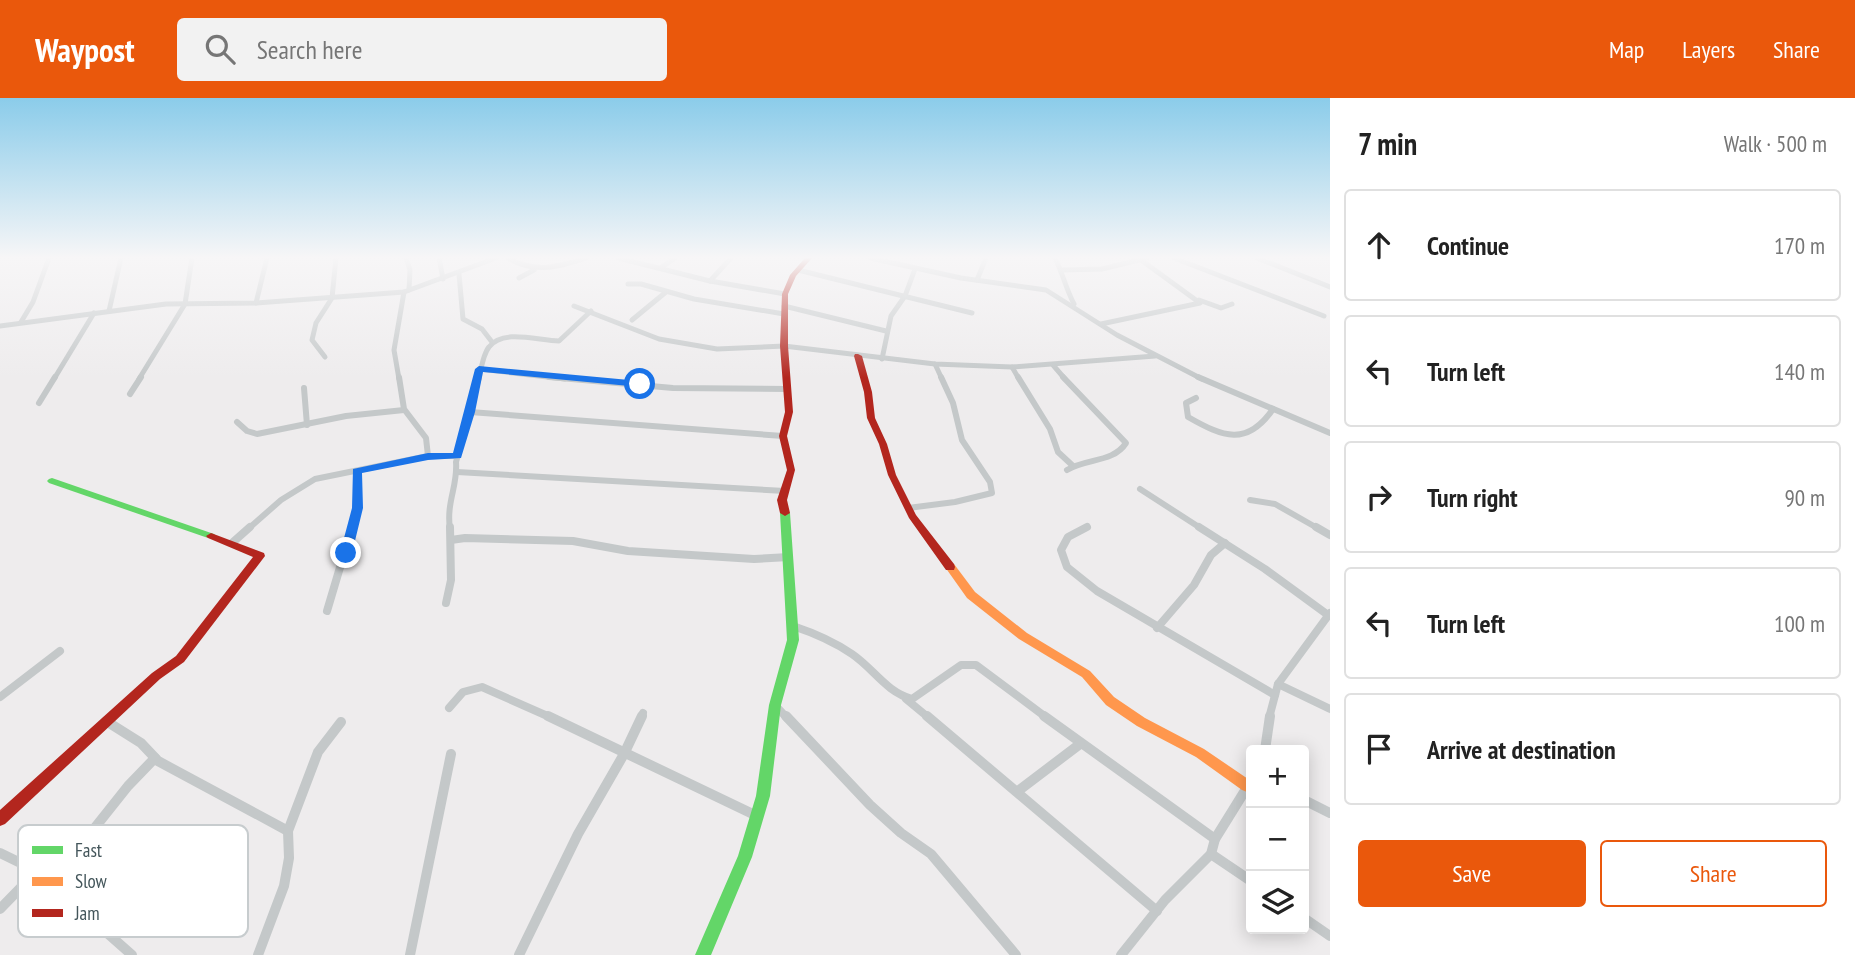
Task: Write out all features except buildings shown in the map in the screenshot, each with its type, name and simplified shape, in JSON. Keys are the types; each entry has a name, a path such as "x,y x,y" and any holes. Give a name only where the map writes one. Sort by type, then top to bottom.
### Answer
{"street":[{"path":"21,322 34,298"},
{"path":"109,311 112,298"},
{"path":"130,394 185,304 186,298"},
{"path":"256,303 257,298"},
{"path":"0,326 185,304 332,298"},
{"path":"325,357 312,340 316,323 332,298"},
{"path":"405,298 394,350 404,410 426,438 428,456"},
{"path":"461,298 463,319 482,329 492,342"},
{"path":"632,320 659,298"},
{"path":"694,298 740,308 784,305"},
{"path":"762,298 886,331"},
{"path":"703,955 745,858 763,796 775,705 793,640 787,523 782,500 791,470 783,436 789,412 784,346 785,298"},
{"path":"882,359 891,316 904,298 972,313"},
{"path":"1060,298 1155,356 1330,433"},
{"path":"1071,298 1075,307"},
{"path":"1196,298 1221,309 1232,304"},
{"path":"1277,298 1324,316"},
{"path":"1101,324 1196,305 1200,303 1199,300"},
{"path":"574,306 671,342 717,349 784,346 935,364 1012,367 1155,356"},
{"path":"446,603 451,580 451,540 447,510 457,472 457,456 479,369 492,342 507,337 559,341 591,311"},
{"path":"39,403 94,313"},
{"path":"858,356 868,392 871,418 883,444 892,475 908,508 959,581 986,609 1023,636 1086,674 1110,701 1246,782"},
{"path":"908,508 955,502 992,493 990,482 962,440 953,403 935,364"},
{"path":"1012,367 1050,429 1058,452 1069,468 1114,456 1126,443 1053,365"},
{"path":"479,369 640,384 752,391 788,389"},
{"path":"303,388 307,425"},
{"path":"1196,398 1186,403 1188,417 1216,433 1234,436 1248,435 1265,425 1273,409"},
{"path":"237,422 247,431 257,434 346,416 404,410"},
{"path":"470,412 783,436"},
{"path":"232,543 281,500 315,479 428,456 457,456"},
{"path":"327,611 357,508 357,471"},
{"path":"457,472 785,491"},
{"path":"0,819 156,676 180,659 260,556 232,543 52,481"},
{"path":"1140,489 1329,614 1278,684 1266,745"},
{"path":"1250,500 1275,504 1330,535"},
{"path":"1087,527 1071,534 1065,541 1061,558 1096,589 1157,628 1275,695"},
{"path":"451,540 465,538 573,541 639,552 754,559 789,557"},
{"path":"1157,628 1163,617 1199,577 1207,558 1225,543"},
{"path":"793,626 824,637 854,655 897,695 906,699 1018,791 1157,911"},
{"path":"0,697 60,651"},
{"path":"906,699 912,699 961,665 971,664 992,675 1080,744 1215,839"},
{"path":"1278,684 1330,709"},
{"path":"449,708 463,690 472,686 482,687 575,727 624,754 757,816"},
{"path":"775,705 870,805 901,833 931,854 1016,955"},
{"path":"519,955 578,834 624,754 643,713"},
{"path":"106,721 141,743 155,758 288,831"},
{"path":"258,955 284,886 289,858 288,831 318,752 341,722"},
{"path":"1018,791 1080,744"},
{"path":"410,955 451,754"},
{"path":"97,825 155,758"},
{"path":"1121,955 1157,911 1211,854 1215,839 1246,789"},
{"path":"1309,802 1330,813"},
{"path":"0,853 18,862"},
{"path":"1211,854 1246,878"},
{"path":"0,909 18,891"},
{"path":"1309,921 1330,936"},
{"path":"110,937 131,955"}],"traffic: fast":[{"path":"52,481 211,536"},
{"path":"703,955 745,857 763,796 775,705 793,640 785,513"}],"traffic: slow":[{"path":"950,567 971,595 1023,636 1086,674 1110,701 1141,722 1200,753 1246,785"}],"traffic: jam":[{"path":"785,298 784,346 789,412 783,436 791,470 782,500 785,513"},
{"path":"858,356 868,392 871,418 883,444 892,475 912,516 950,567"},
{"path":"0,819 156,676 180,659 260,556 211,536"}],"route":[{"path":"346,553 357,508 357,471 428,456 457,456 479,369 640,384"}]}
